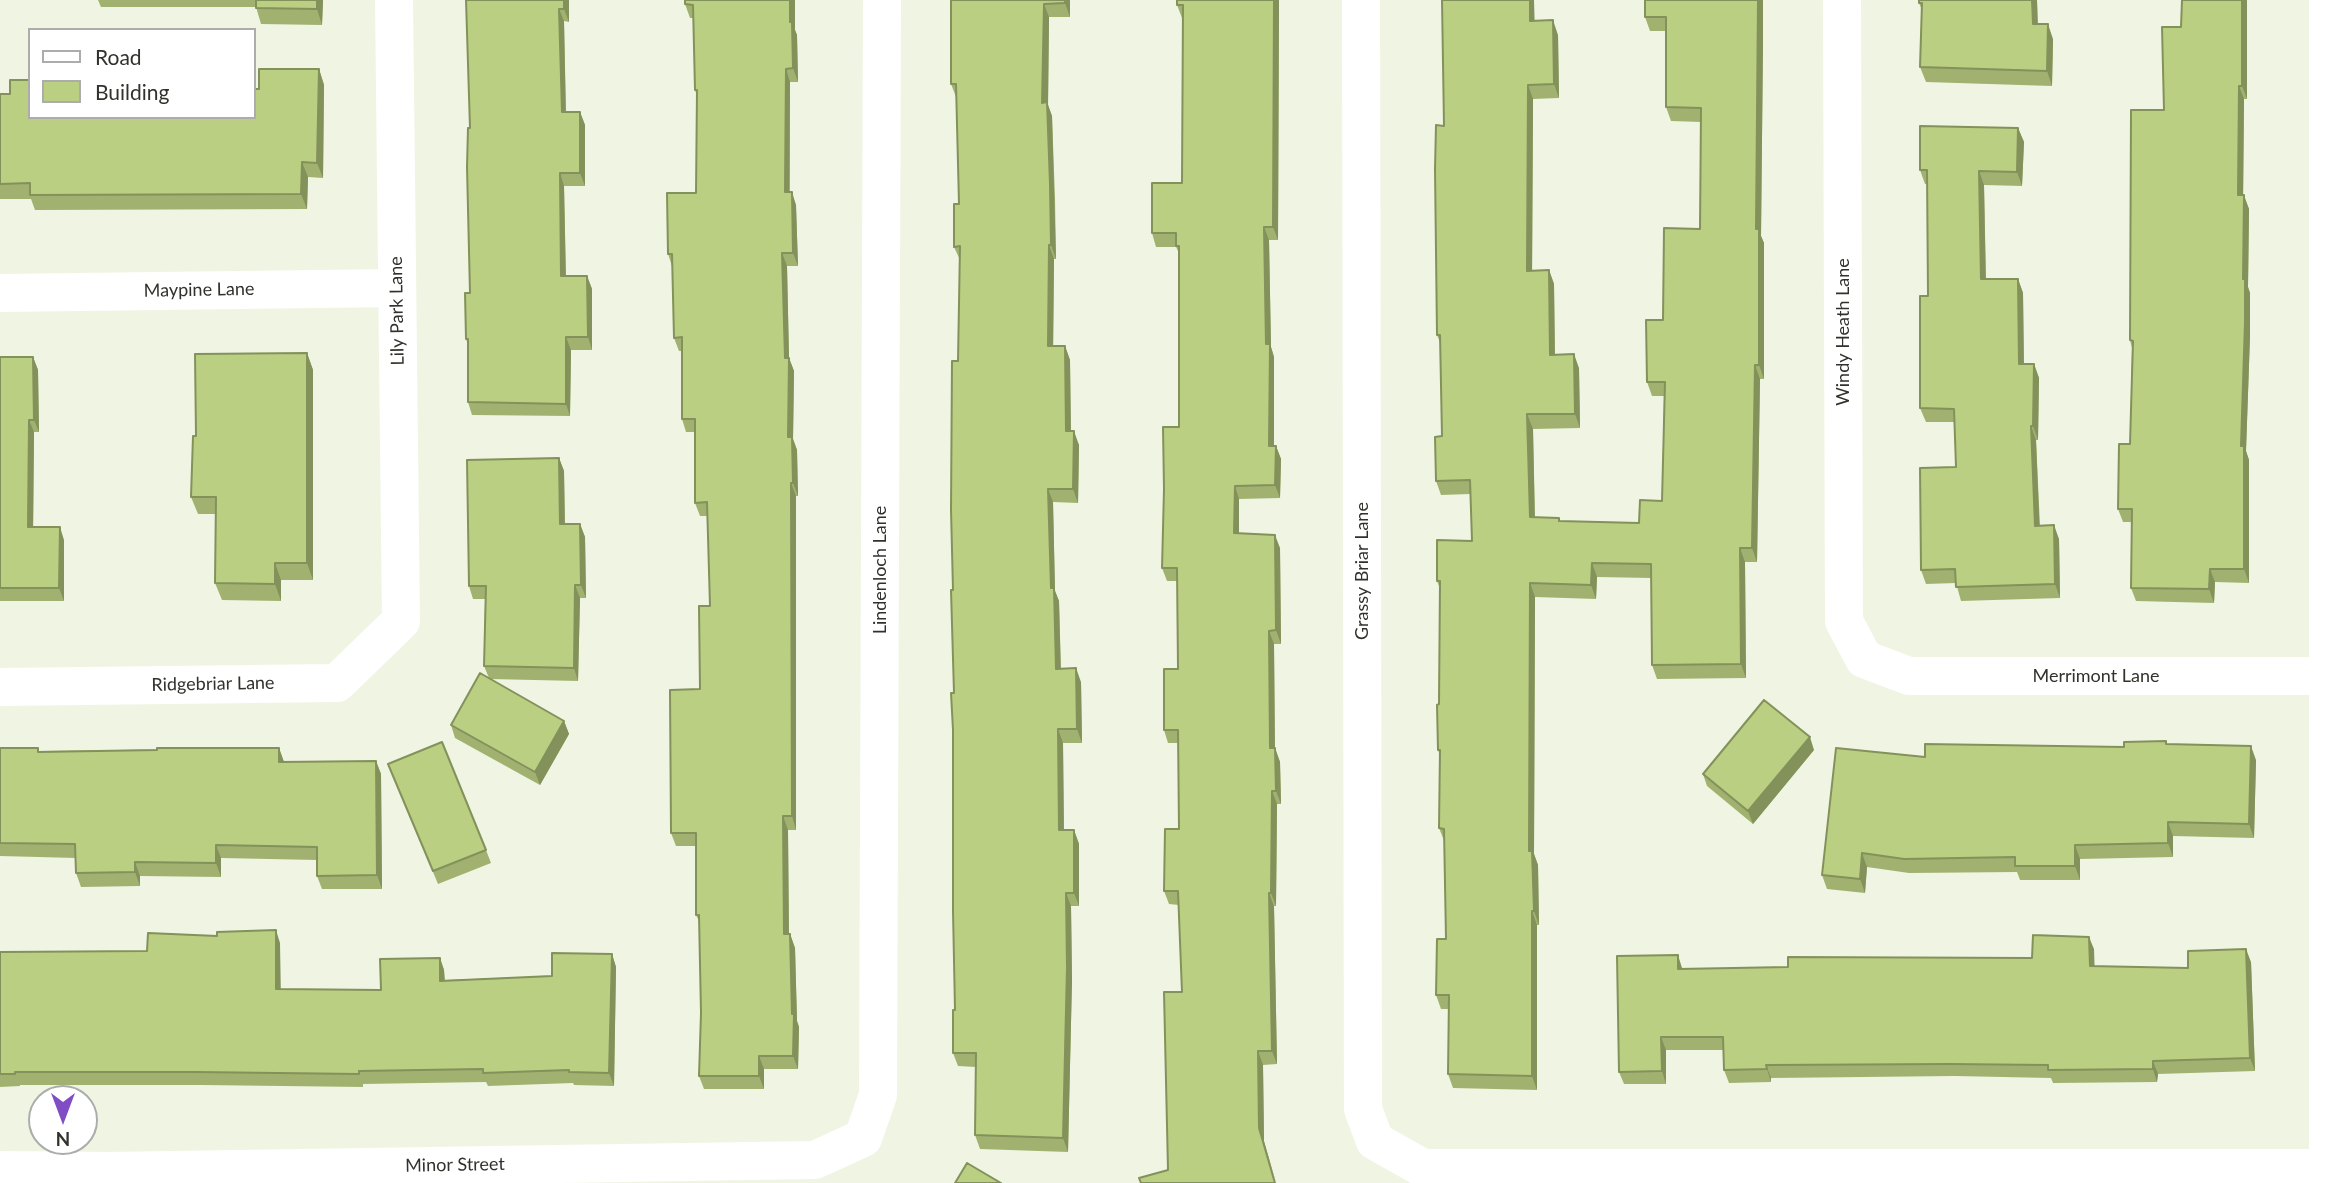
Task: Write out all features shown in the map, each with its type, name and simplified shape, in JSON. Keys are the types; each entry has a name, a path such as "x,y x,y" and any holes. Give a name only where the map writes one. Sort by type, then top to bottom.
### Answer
{"street":[{"name":"Lily Park Lane","path":"394,0 401,621"},
{"name":"Lindenloch Lane","path":"863,1138 878,1095 882,0"},
{"name":"Grassy Briar Lane","path":"1361,0 1363,1109 1375,1140 1423,1168 2329,1168"},
{"name":"Windy Heath Lane","path":"1842,0 1844,621 1864,659"},
{"path":"2328,0 2329,1168"},
{"name":"Maypine Lane","path":"0,293 397,288"},
{"name":"Ridgebriar Lane","path":"0,687 337,683 401,621"},
{"name":"Merrimont Lane","path":"1864,659 1909,676 2329,676"},
{"name":"Minor Street","path":"0,1170 109,1177 815,1160 863,1138"}],"building":[{"path":"256,0 317,0 317,9 256,8"},
{"path":"466,0 564,0 564,9 559,9 562,112 580,112 580,173 560,173 561,276 587,276 588,337 566,337 566,404 468,402 465,293 470,293 467,167 470,128"},
{"path":"685,0 790,0 792,22 793,68 786,69 785,192 792,192 793,253 782,253 785,358 789,358 788,437 792,437 793,483 792,816 783,816 784,934 790,934 793,1056 759,1056 759,1076 699,1076 701,1013 699,915 696,915 696,833 671,833 670,690 700,689 699,606 710,606 707,502 695,503 695,419 682,419 682,337 674,338 672,254 668,254 667,193 696,193 697,90 693,5 685,4"},
{"path":"951,0 1065,0 1065,3 1044,4 1042,103 1047,102 1050,184 1048,346 1065,346 1066,431 1074,431 1073,489 1048,489 1056,669 1076,668 1077,729 1058,729 1059,830 1074,830 1074,893 1066,893 1063,1138 975,1135 976,1053 953,1053 952,361 958,361 960,246 954,247 954,204 959,204 956,84 951,84"},
{"path":"1177,0 1274,0 1273,227 1264,227 1266,344 1270,344 1269,446 1276,446 1275,485 1235,486 1234,533 1275,535 1276,630 1269,631 1270,748 1275,748 1276,791 1272,791 1269,893 1272,1051 1258,1051 1259,1128 1275,1183 1141,1183 1139,1178 1168,1170 1164,992 1182,992 1178,891 1164,891 1165,829 1179,829 1178,730 1164,730 1164,669 1178,669 1177,568 1162,568 1163,427 1179,427 1179,246 1176,246 1176,233 1152,233 1152,183 1182,183 1183,5 1177,5"},
{"path":"1442,0 1530,0 1530,21 1553,20 1554,84 1528,85 1527,271 1549,270 1550,355 1574,354 1575,414 1527,414 1530,517 1559,518 1559,521 1639,523 1640,500 1662,501 1665,382 1647,382 1646,320 1663,320 1664,228 1700,229 1701,108 1666,107 1666,17 1645,17 1645,0 1758,0 1756,229 1759,229 1759,365 1755,365 1752,548 1740,548 1741,664 1652,665 1651,564 1592,563 1591,585 1530,583 1529,851 1532,851 1534,911 1532,1076 1448,1074 1449,995 1436,995 1437,939 1446,939 1444,829 1439,828 1440,750 1437,705 1440,581 1437,581 1437,540 1472,541 1470,480 1436,481 1435,437 1442,436 1440,335 1437,335 1435,169 1436,125 1444,126"},
{"path":"1919,0 2032,0 2033,24 2048,24 2047,71 1920,67 1922,3 1919,3"},
{"path":"2182,0 2242,0 2238,195 2244,195 2245,322 2241,446 2244,446 2244,569 2210,569 2209,589 2131,588 2132,509 2118,509 2119,444 2130,444 2133,341 2130,340 2131,110 2164,110 2162,27 2181,27"},
{"path":"259,69 319,69 317,163 302,162 301,194 30,195 30,183 0,184 0,94 10,94 10,80 28,80 28,119 256,119 256,89 259,89"},
{"path":"1920,126 2018,128 2017,172 1979,171 1981,279 2018,279 2019,364 2034,364 2031,426 2035,526 2054,525 2055,584 1956,587 1955,569 1921,570 1920,468 1956,467 1954,409 1920,408 1920,296 1928,296 1927,170 1920,170"},
{"path":"307,353 307,563 275,563 275,584 215,583 216,497 191,497 193,436 196,436 195,354"},
{"path":"0,357 33,357 34,420 29,420 28,527 60,527 59,588 0,588"},
{"path":"559,458 560,524 580,524 581,585 575,585 574,668 484,666 486,586 469,586 467,460"},
{"path":"480,673 564,721 535,772 451,725"},
{"path":"1764,700 1810,737 1748,811 1703,774"},
{"path":"2166,741 2166,744 2251,746 2249,824 2168,822 2168,843 2075,845 2075,866 2015,866 2015,857 1904,859 1862,853 1860,879 1822,875 1836,748 1925,757 1925,744 2124,747 2124,742"},
{"path":"442,742 486,850 433,871 388,764"},
{"path":"0,748 38,748 38,752 279,748 279,762 376,761 377,875 317,876 317,847 216,845 216,863 135,862 135,872 76,873 75,844 0,843"},
{"path":"276,930 276,989 381,990 380,959 440,958 440,981 552,976 552,953 612,954 609,1073 569,1070 483,1073 483,1069 359,1071 359,1074 0,1074 0,952 147,951 148,933 217,936 217,932"},
{"path":"2033,935 2089,937 2090,966 2188,968 2188,951 2246,949 2250,1058 2153,1061 2153,1069 2048,1070 2048,1065 1950,1064 1766,1065 1767,1069 1724,1070 1723,1037 1661,1037 1662,1071 1619,1072 1617,956 1678,955 1678,969 1788,967 1788,957 2032,958"},
{"path":"967,1163 1001,1183 955,1183"}]}
